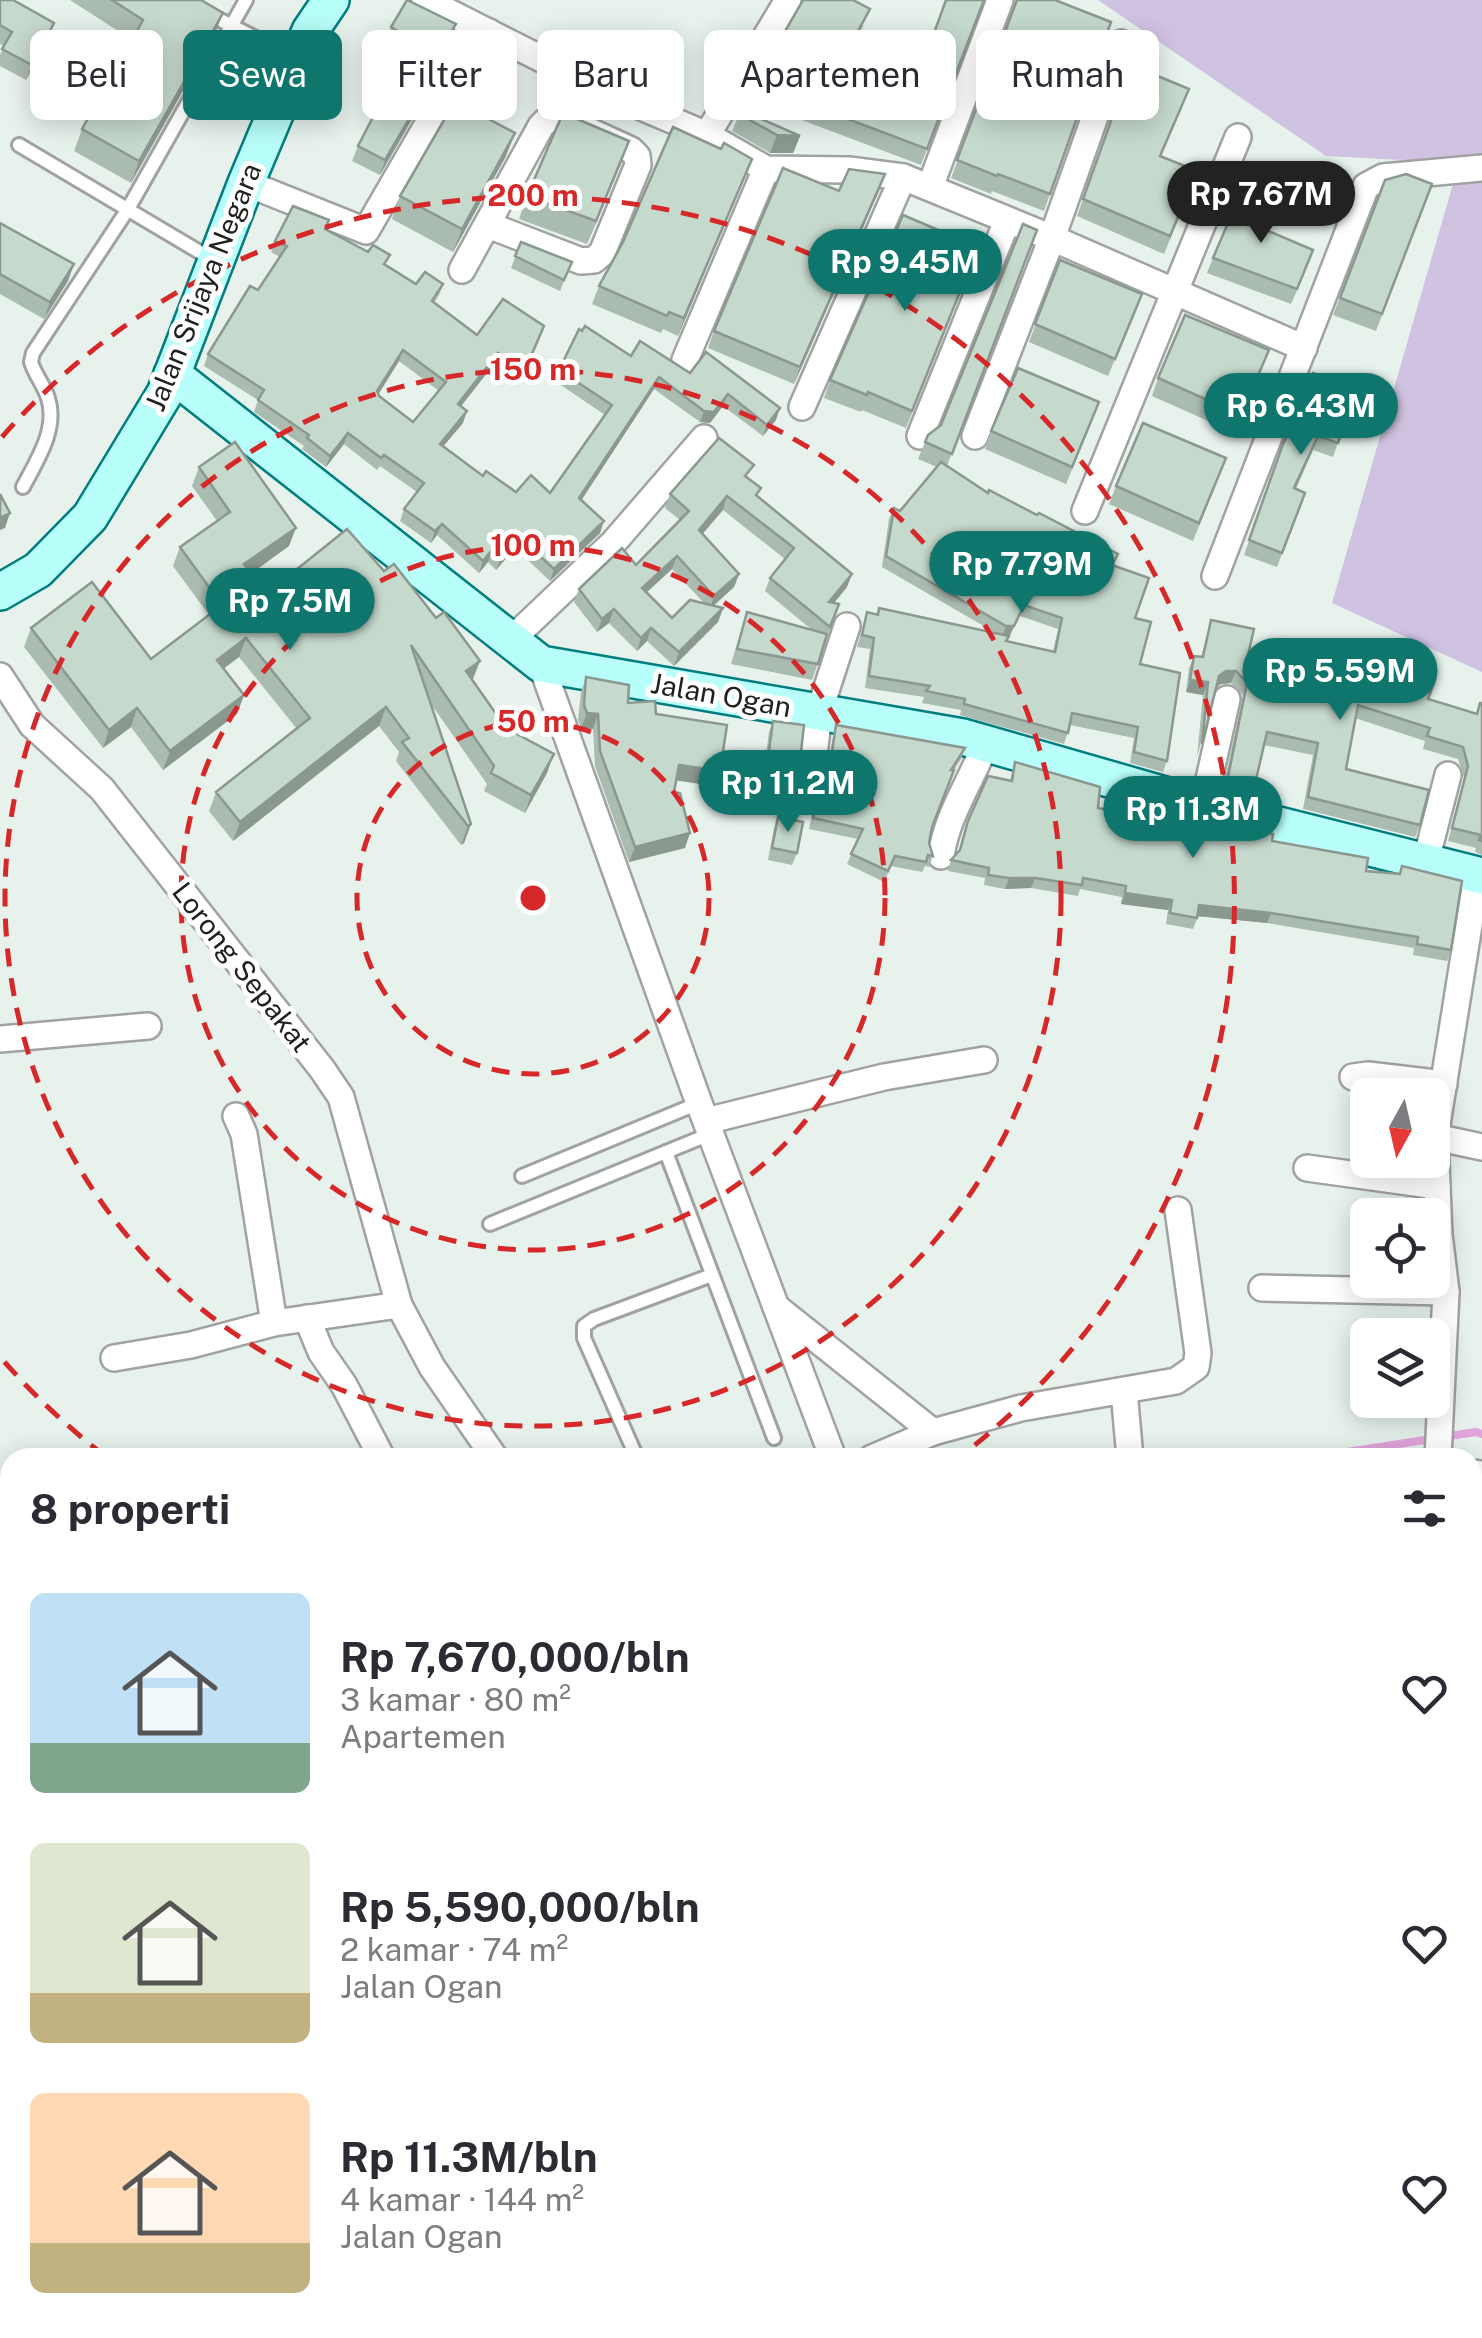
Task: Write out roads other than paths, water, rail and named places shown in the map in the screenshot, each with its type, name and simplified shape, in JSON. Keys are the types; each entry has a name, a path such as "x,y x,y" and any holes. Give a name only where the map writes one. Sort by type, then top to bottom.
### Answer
{"main road":[{"name":"Jalan Srijaya Negara","path":"311,30 332,0"},
{"name":"Jalan Srijaya Negara","path":"0,592 38,570 90,517 165,392 273,120"},
{"name":"Jalan Ogan","path":"172,374 541,664 986,743 1203,806 1480,875"}],"street":[{"path":"424,0 485,30"},
{"path":"707,135 788,0"},
{"path":"930,187 1000,0"},
{"path":"462,270 549,118 561,118 637,156 638,166 602,253 594,260 580,260 488,225"},
{"path":"246,183 366,231 430,120"},
{"path":"594,133 600,120"},
{"path":"672,120 766,169 849,170 902,177 930,187 1304,348"},
{"path":"975,436 1094,120"},
{"path":"1084,511 1238,137"},
{"path":"1215,576 1366,186 1383,176 1480,168"},
{"path":"685,360 766,169"},
{"path":"802,407 902,177"},
{"path":"920,436 1007,221"},
{"path":"511,640 614,542 704,438"},
{"path":"811,782 819,712 848,626"},
{"path":"541,664 705,1119 830,1448"},
{"name":"Lorong Sepakat","path":"0,676 32,724 102,788 341,1098 398,1305 432,1367 488,1448"},
{"path":"1203,806 1227,698"},
{"path":"941,856 947,824 972,781 986,743"},
{"path":"1426,860 1448,775"},
{"path":"1445,1078 1480,875"},
{"path":"0,1039 148,1026"},
{"path":"705,1119 884,1077 984,1060"},
{"path":"1353,1077 1393,1078"},
{"path":"236,1116 244,1134 274,1323"},
{"path":"1450,1141 1482,1148"},
{"path":"1307,1168 1437,1186"},
{"path":"1437,1178 1438,1198"},
{"path":"895,1448 933,1432 1022,1408 1176,1381 1196,1367 1198,1354 1178,1210"},
{"path":"1262,1288 1350,1290"},
{"path":"1439,1448 1446,1298"},
{"path":"114,1358 191,1345 274,1323 398,1305"},
{"path":"776,1308 933,1432"},
{"path":"308,1318 320,1352 344,1385 377,1448"},
{"path":"1124,1390 1129,1448"}],"lane":[{"path":"181,0 241,30"},
{"path":"23,487 44,447 51,421 46,391 31,362 33,353 128,209 246,0"},
{"path":"19,145 216,261"},
{"path":"490,1224 666,1152 705,1119"},
{"path":"522,1176 705,1119"},
{"path":"666,1152 774,1438"},
{"path":"633,1448 584,1338 584,1326 712,1274"}],"waterway":[{"path":"1373,1448 1482,1434"}]}
